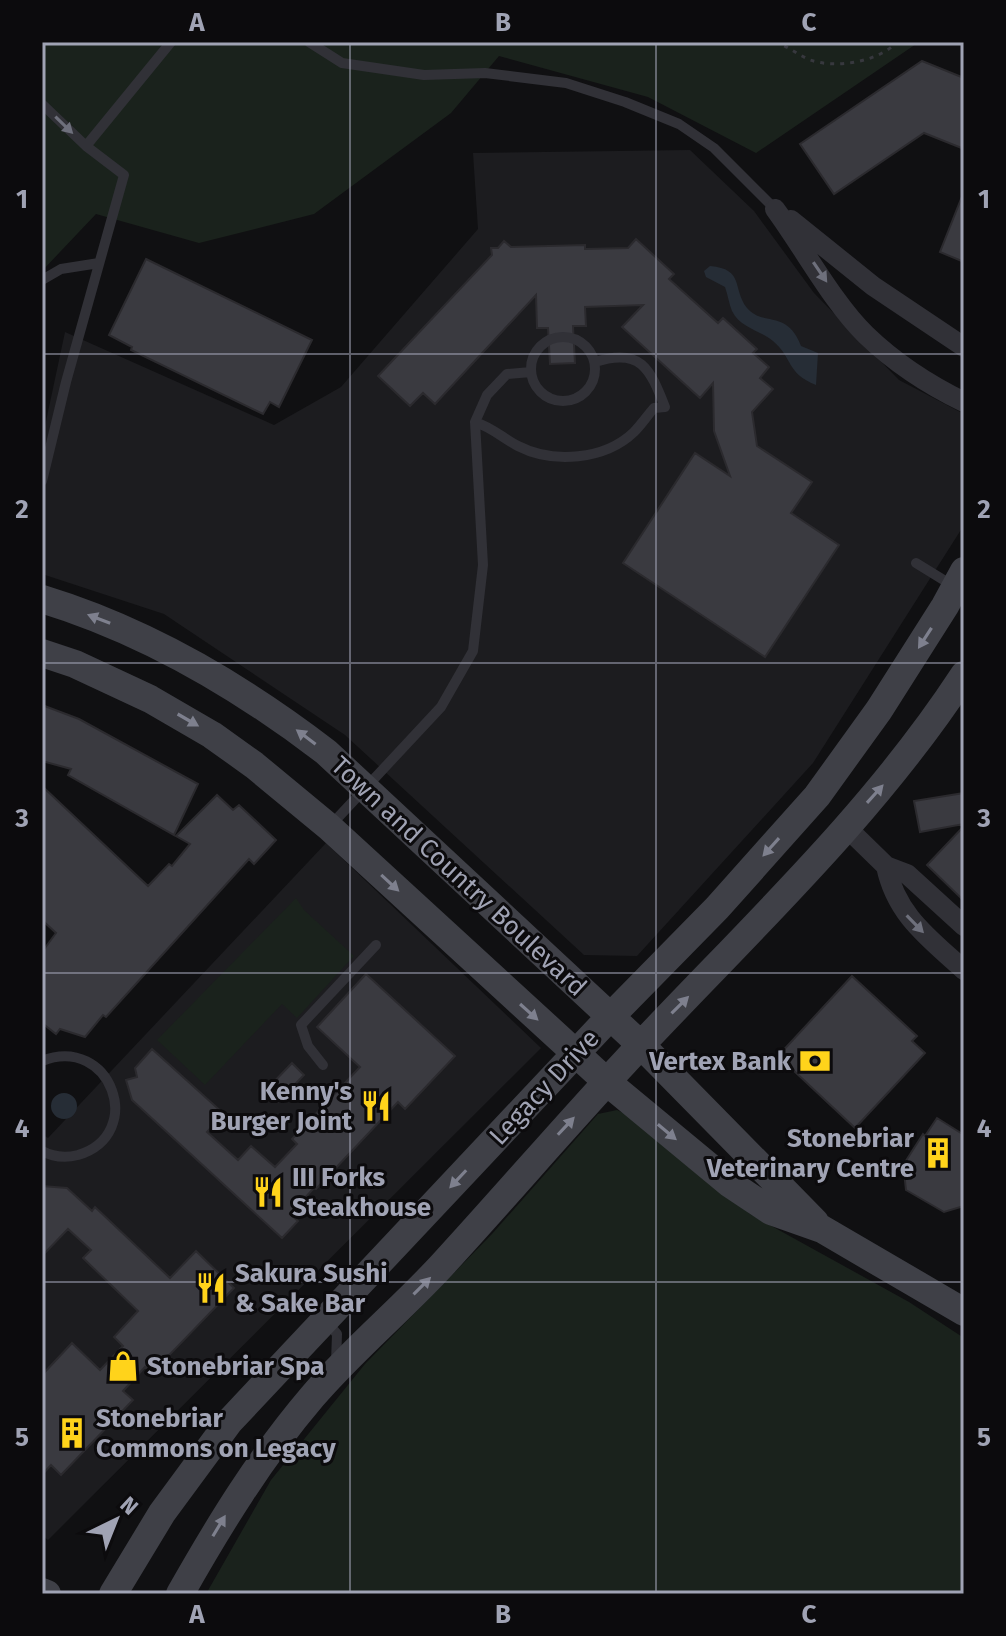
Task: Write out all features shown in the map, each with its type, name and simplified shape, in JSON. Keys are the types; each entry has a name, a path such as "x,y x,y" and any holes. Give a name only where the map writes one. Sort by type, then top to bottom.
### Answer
{"main road":[{"name":"Legacy Drive","path":"113,1594 150,1531 209,1446 610,1017 717,908 817,796 879,710 960,579"},
{"name":"Town and Country Boulevard","path":"42,599 120,627 227,683 303,734 367,787 641,1045 822,1229"},
{"name":"Town and Country Boulevard","path":"42,653 119,684 188,720 254,765 329,827 607,1082 729,1183 771,1211 822,1229 964,1312"},
{"name":"Legacy Drive","path":"180,1594 222,1520 312,1396 444,1264 524,1171 746,937 902,764 964,675"},
{"path":"817,796 845,826"}],"street":[{"path":"775,209 807,231 873,286 964,347"},
{"path":"775,209 848,314 867,336 907,368 964,402"},
{"path":"845,826 886,866 907,874 963,925 938,946"},
{"path":"886,866 890,887 908,918 964,970"}],"lane":[{"path":"86,146 171,42"},
{"path":"309,42 342,63 424,75 485,73 566,83 625,102 679,124 714,148 775,209"},
{"path":"42,104 86,146 124,175 66,382 42,481"},
{"path":"42,280 61,269 99,263"},
{"path":"552,338 574,338 591,352 595,362 593,383 578,398 569,401 548,398 539,392 531,372 535,352 552,338"},
{"path":"475,422 521,447 563,459 603,450 632,434 654,408 665,407 651,372 630,357 595,362"},
{"path":"329,827 441,707 473,651 483,565 475,422 487,395 507,374 531,372"},
{"path":"916,563 960,579"},
{"path":"323,1065 308,1046 301,1025 376,945"},
{"path":"42,1061 57,1056 72,1056 87,1061 99,1069 110,1084 116,1102 114,1124 105,1138 89,1151 69,1157 42,1151"},
{"path":"312,1396 336,1362 337,1334 325,1320"}],"path":[{"path":"708,42 732,42"},
{"path":"775,42 810,60 834,65 889,50 897,42"}],"shaded area":[{"path":"42,42 919,42 756,153 648,97 499,56 451,113 314,214 199,243 96,214 42,271"},
{"path":"690,150 754,211 814,293 899,380 964,414 964,525 813,763 637,956 584,955 345,735 164,614 42,574 42,440 65,332 274,425 341,387 478,229 473,153"},
{"path":"710,266 728,271 733,276 743,301 753,314 789,327 801,346 818,353 816,385 794,370 773,341 736,317 725,287 706,277 704,271"},
{"path":"326,843 541,1048 48,1540 42,1535 42,1134 48,1138"},
{"path":"296,898 304,910 354,956 297,1018 282,1004 205,1085 157,1040"},
{"path":"64,1093 73,1097 77,1106 73,1115 64,1119 55,1115 51,1106 55,1097"},
{"path":"617,1110 641,1122 750,1214 909,1302 964,1338 964,1594 206,1594 271,1480 365,1364 492,1234 598,1114"}],"building":[{"path":"922,61 964,78 964,149 924,133 834,194 800,144"},
{"path":"964,194 964,262 940,252"},
{"path":"636,239 674,274 669,279 718,323 723,318 757,349 753,353 769,367 760,378 773,389 752,412 757,446 812,482 791,513 839,545 765,657 623,563 695,453 730,476 714,431 713,383 700,398 622,327 643,305 585,307 586,326 573,326 575,363 550,364 548,328 537,328 536,295 435,404 423,393 410,406 378,376 492,255 491,248 498,248 504,241 511,247 585,245 585,249 628,248"},
{"path":"146,259 312,340 279,407 270,402 263,414 131,350 132,347 109,335"},
{"path":"42,705 79,719 198,784 174,835 68,775 71,769 42,761"},
{"path":"42,786 148,886 169,864 172,866 190,844 176,836 217,795 233,810 239,805 276,840 254,864 249,859 85,1037 60,1029 56,1034 42,1023 42,952 56,933 42,920"},
{"path":"964,793 964,824 920,832 914,801"},
{"path":"964,826 964,901 927,865"},
{"path":"366,974 455,1056 405,1109 398,1102 314,1188 290,1214 298,1221 282,1238 132,1100 126,1080 137,1077 135,1068 152,1049 224,1114 207,1132 238,1160 251,1146 275,1167 297,1144 292,1139 360,1067 317,1027"},
{"path":"852,976 917,1036 912,1041 925,1053 855,1128 778,1056"},
{"path":"292,1063 304,1075 278,1102 266,1090"},
{"name":"Stonebriar Veterinary Centre","path":"937,1118 964,1135 964,1206 944,1212 906,1190 904,1172 900,1170"},
{"path":"42,1186 67,1188 92,1211 95,1207 170,1278 196,1251 234,1288 152,1373 145,1367 123,1391 133,1400 61,1475 51,1465 42,1475 42,1375 72,1343 100,1370 123,1346 114,1337 138,1311 83,1258 91,1250 68,1229 42,1256"}],"place":[{"name":"Vertex Bank","path":"815,1061"},
{"name":"Kenny's Burger Joint","path":"376,1106"},
{"name":"Stonebriar Veterinary Centre","path":"938,1153"},
{"name":"III Forks Steakhouse","path":"268,1192"},
{"name":"Sakura Sushi & Sake Bar","path":"211,1288"},
{"name":"Stonebriar Spa","path":"123,1366"},
{"name":"Stonebriar Commons on Legacy","path":"72,1433"}]}
